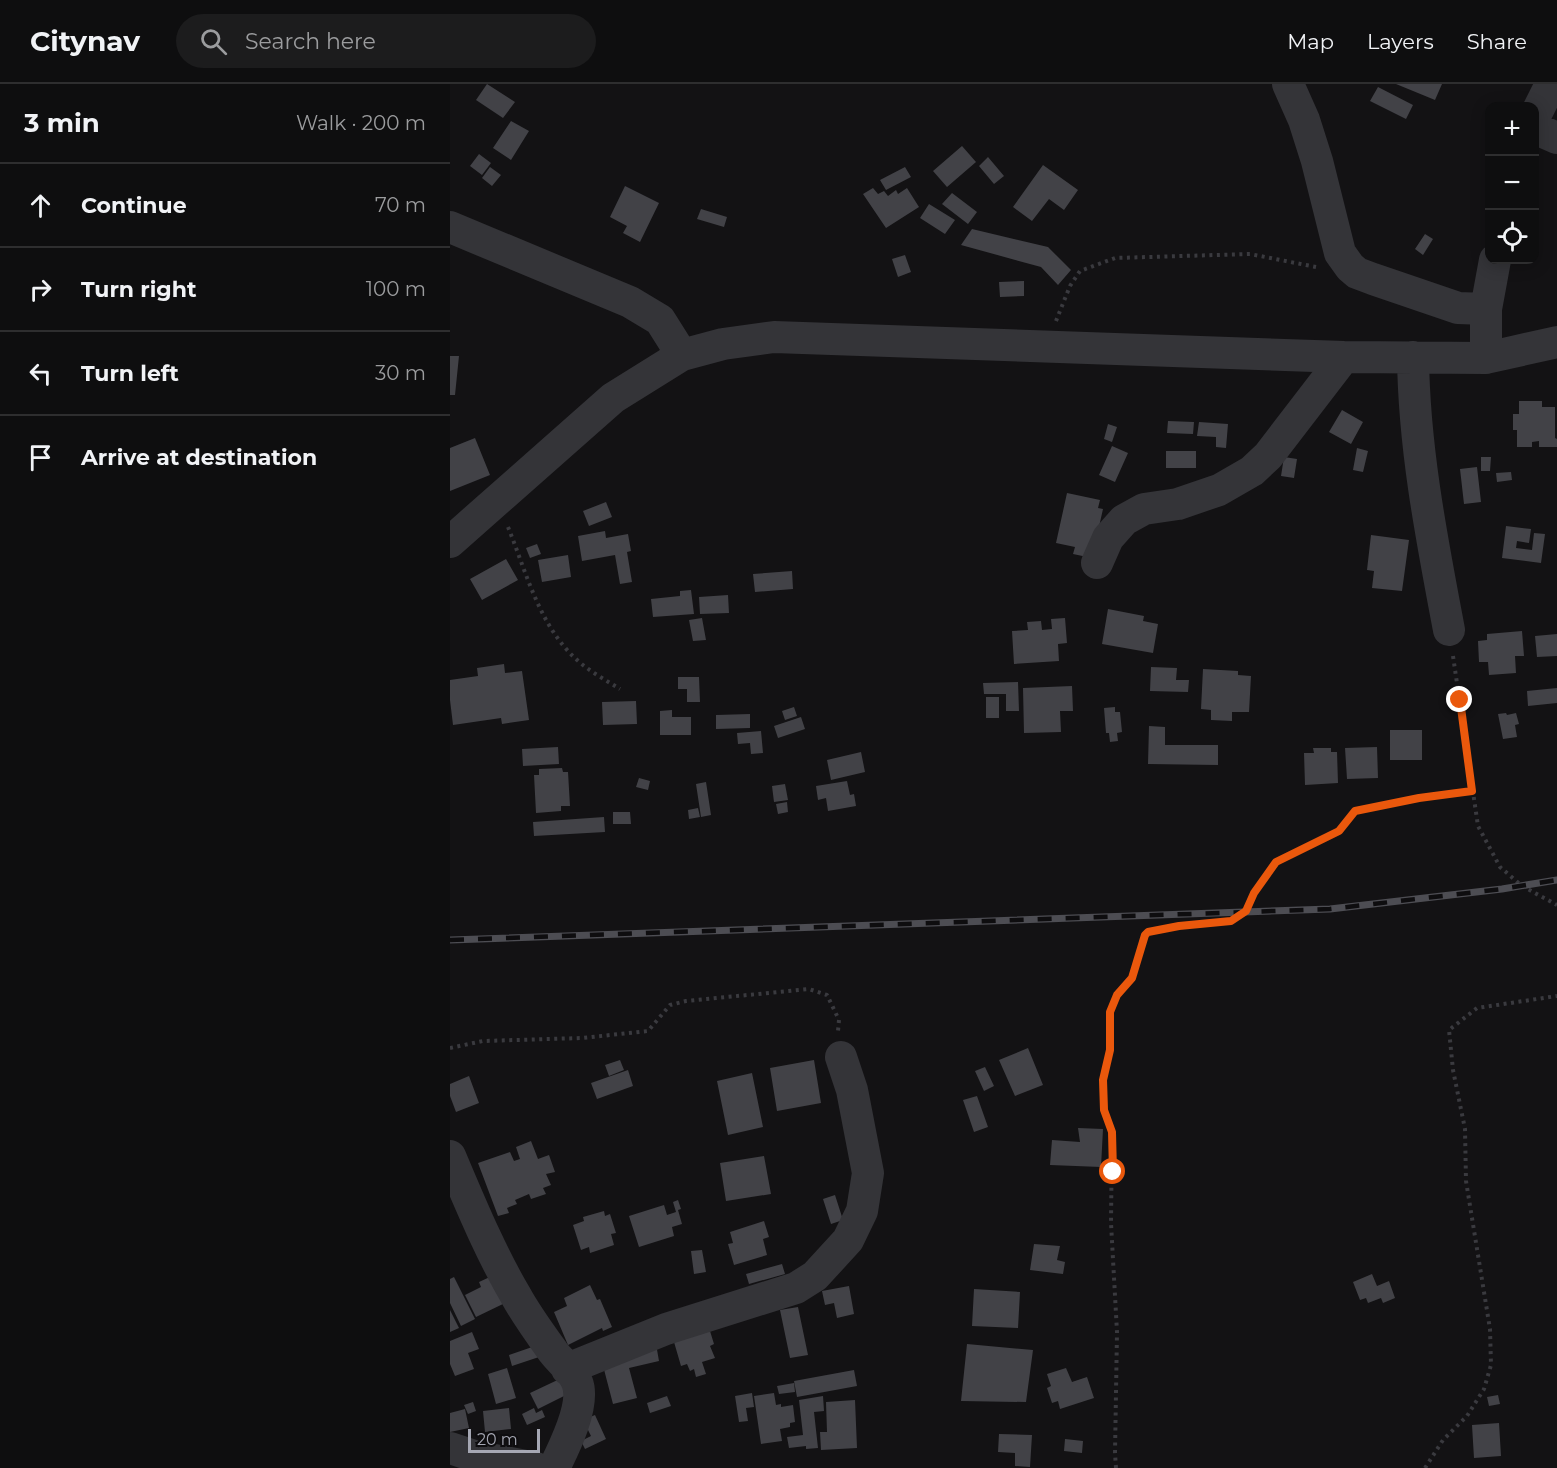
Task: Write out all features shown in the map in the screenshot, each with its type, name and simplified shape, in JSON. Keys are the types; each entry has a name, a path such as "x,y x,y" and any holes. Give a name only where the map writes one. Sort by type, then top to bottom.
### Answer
{"street":[{"path":"1288,84 1304,120 1317,161 1340,253 1350,267 1357,273 1458,308 1486,309"},
{"path":"1539,108 1551,84"},
{"path":"1539,130 1557,138"},
{"path":"452,224 630,302 660,320 682,355"},
{"path":"1486,358 1486,309 1494,264"},
{"path":"450,542 613,398 682,355 723,344 774,337 1344,357 1486,358 1557,342"},
{"path":"1097,563 1108,538 1124,520 1144,509 1178,504 1219,490 1252,471 1268,456 1344,357"},
{"path":"1413,357 1414,407 1427,514 1449,630"},
{"path":"567,1369 666,1329 796,1288 815,1276 848,1240 862,1211 868,1173 852,1090 841,1057"},
{"path":"450,1156 476,1218 516,1297 577,1381 579,1396 566,1444 554,1468"},
{"path":"450,1448 474,1456 536,1468"}],"path":[{"path":"1044,345 1061,312 1070,285 1080,271 1115,258 1250,254 1318,267 1350,267"},
{"path":"498,501 536,599 549,625 568,652 589,670 620,689"},
{"path":"1449,630 1478,826 1500,867 1522,886 1557,905"},
{"path":"1116,1468 1117,1332 1111,1222 1112,1132 1104,1110 1103,1080 1110,1050 1110,1012 1117,995 1132,978 1145,935 1148,932 1179,926 1231,921 1246,911 1254,893 1276,862 1339,831 1355,811 1419,798 1472,791"},
{"path":"450,1048 483,1041 582,1038 648,1031 670,1005 686,1001 809,988 827,995 839,1020 838,1041 841,1057"},
{"path":"1425,1468 1443,1440 1467,1416 1485,1389 1491,1365 1490,1329 1466,1181 1465,1129 1453,1070 1449,1030 1477,1008 1557,996"}],"building":[{"path":"487,84 515,102 503,118 476,100"},
{"path":"1396,84 1442,84 1435,100"},
{"path":"1378,87 1413,105 1406,119 1370,101"},
{"path":"511,121 529,131 511,160 493,148"},
{"path":"962,146 976,162 947,187 933,171"},
{"path":"479,154 491,163 482,175 470,166"},
{"path":"988,157 1004,176 994,184 979,166"},
{"path":"1043,165 1078,190 1064,210 1049,199 1032,221 1013,207"},
{"path":"490,167 501,175 492,186 482,178"},
{"path":"905,167 911,177 886,190 880,180"},
{"path":"625,186 659,203 640,242 623,233 627,226 610,217"},
{"path":"873,188 878,194 884,191 888,196 896,190 898,194 907,188 919,207 886,228 863,194"},
{"path":"952,193 977,212 968,224 942,204"},
{"path":"929,204 955,220 945,234 920,218"},
{"path":"701,209 727,217 724,227 697,219"},
{"path":"972,229 1048,247 1071,270 1058,285 1041,267 961,245"},
{"path":"1425,234 1433,239 1423,255 1415,249"},
{"path":"905,255 911,272 898,277 892,259"},
{"path":"1024,281 1024,296 1000,297 999,282"},
{"path":"450,356 459,356 455,395 450,395"},
{"path":"1519,401 1542,401 1542,407 1555,407 1557,447 1539,447 1539,441 1532,442 1532,447 1517,447 1517,430 1513,430 1513,414 1519,414"},
{"path":"1342,410 1363,422 1351,444 1329,432"},
{"path":"1168,421 1194,422 1193,434 1167,433"},
{"path":"1199,422 1228,424 1226,448 1216,447 1216,437 1197,436"},
{"path":"1108,424 1117,427 1112,442 1104,439"},
{"path":"475,438 490,475 450,491 450,448"},
{"path":"1112,446 1128,453 1115,482 1099,475"},
{"path":"1357,448 1368,451 1363,472 1353,470"},
{"path":"1166,451 1196,451 1196,468 1166,468"},
{"path":"1284,457 1297,459 1294,478 1281,476"},
{"path":"1481,457 1491,457 1490,471 1481,471"},
{"path":"1477,467 1481,502 1464,504 1460,469"},
{"path":"1511,472 1512,480 1497,482 1496,473"},
{"path":"1067,493 1100,500 1098,508 1103,509 1092,558 1073,554 1075,547 1056,543"},
{"path":"606,502 612,517 589,526 583,511"},
{"path":"1506,526 1531,529 1529,543 1517,541 1516,548 1532,550 1534,533 1545,534 1541,563 1502,558"},
{"path":"605,531 606,538 628,534 631,551 627,552 632,582 620,584 615,555 582,561 578,536"},
{"path":"1371,535 1409,540 1402,591 1372,588 1374,571 1367,570"},
{"path":"537,544 541,554 530,558 526,548"},
{"path":"568,555 571,577 542,582 538,560"},
{"path":"506,559 518,580 482,600 470,579"},
{"path":"792,571 793,589 755,592 753,574"},
{"path":"691,590 694,614 653,617 651,599 680,596 680,591"},
{"path":"728,595 729,613 700,614 699,597"},
{"path":"1108,609 1144,616 1143,621 1158,624 1153,653 1102,644"},
{"path":"702,618 706,640 693,641 689,620"},
{"path":"1065,618 1067,643 1058,644 1059,661 1014,664 1012,631 1028,630 1027,622 1041,621 1042,630 1052,629 1051,619"},
{"path":"1522,631 1524,656 1515,656 1516,673 1489,675 1488,662 1479,662 1478,641 1487,640 1487,634"},
{"path":"1557,634 1557,656 1537,657 1535,636"},
{"path":"504,664 505,673 522,671 529,720 502,724 501,718 453,725 450,680 478,676 477,668"},
{"path":"1151,667 1177,668 1176,680 1189,680 1188,692 1150,691"},
{"path":"1203,669 1238,671 1238,675 1251,676 1249,712 1232,712 1232,721 1211,720 1211,710 1201,709"},
{"path":"678,677 699,677 700,702 687,702 687,689 678,689"},
{"path":"1018,682 1019,711 1006,711 1006,694 984,694 983,683"},
{"path":"1072,686 1073,711 1060,711 1061,732 1024,733 1023,688"},
{"path":"1557,688 1557,703 1528,706 1527,691"},
{"path":"986,697 999,697 999,718 986,718"},
{"path":"636,701 637,724 603,725 602,702"},
{"path":"794,707 797,716 785,720 782,711"},
{"path":"1115,707 1115,712 1120,712 1122,732 1117,733 1118,741 1110,742 1109,733 1106,733 1104,708"},
{"path":"672,710 672,717 691,717 691,735 660,735 660,711"},
{"path":"1506,713 1507,715 1516,713 1519,724 1515,725 1517,737 1503,739 1498,714"},
{"path":"750,714 750,728 716,729 716,715"},
{"path":"801,717 805,729 778,738 774,726"},
{"path":"1149,726 1165,727 1165,745 1218,745 1218,765 1148,764"},
{"path":"1390,730 1422,730 1422,760 1390,760"},
{"path":"761,731 763,753 751,754 750,743 738,744 737,733"},
{"path":"558,747 559,764 523,766 522,749"},
{"path":"1377,747 1378,778 1347,779 1345,748"},
{"path":"1313,748 1331,748 1331,752 1337,752 1338,783 1305,785 1304,753 1314,753"},
{"path":"861,752 865,772 831,780 827,760"},
{"path":"562,768 563,772 568,772 570,806 561,806 561,811 536,813 534,775 539,775 539,769"},
{"path":"639,778 650,781 648,790 636,787"},
{"path":"847,781 850,795 854,794 856,806 828,811 826,798 818,800 816,786"},
{"path":"706,782 711,815 701,817 696,784"},
{"path":"785,784 788,800 774,802 772,786"},
{"path":"787,802 788,812 778,814 776,804"},
{"path":"698,808 700,817 689,819 688,810"},
{"path":"613,812 630,812 631,824 613,824"},
{"path":"604,817 605,832 534,836 533,822"},
{"path":"1028,1048 1043,1085 1015,1096 999,1060"},
{"path":"620,1060 624,1070 609,1076 605,1065"},
{"path":"814,1060 821,1103 777,1111 770,1068"},
{"path":"985,1067 994,1086 984,1091 975,1071"},
{"path":"628,1070 633,1086 597,1099 591,1083"},
{"path":"752,1073 763,1127 728,1135 717,1081"},
{"path":"469,1076 479,1103 456,1112 450,1096 450,1084"},
{"path":"977,1096 988,1127 974,1132 963,1100"},
{"path":"1078,1128 1103,1129 1101,1167 1050,1165 1052,1140 1080,1142"},
{"path":"531,1141 538,1159 549,1155 555,1172 546,1174 551,1185 543,1188 546,1194 531,1199 529,1194 515,1200 517,1204 507,1208 509,1213 498,1216 478,1163 510,1152 514,1161 520,1159 516,1147"},
{"path":"764,1156 771,1194 726,1201 720,1163"},
{"path":"835,1195 843,1220 831,1224 823,1199"},
{"path":"678,1200 682,1224 672,1227 674,1236 639,1247 629,1216 664,1205 667,1215 676,1212 673,1202"},
{"path":"604,1211 605,1216 610,1214 616,1233 611,1234 614,1245 590,1253 589,1247 581,1250 573,1225 584,1221 583,1217"},
{"path":"764,1221 769,1237 763,1239 767,1255 734,1265 728,1244 733,1243 730,1232"},
{"path":"1034,1244 1060,1246 1057,1260 1065,1262 1063,1274 1030,1270"},
{"path":"702,1250 706,1272 694,1274 691,1251"},
{"path":"782,1264 785,1274 749,1284 746,1274"},
{"path":"1372,1274 1377,1286 1389,1281 1395,1298 1383,1303 1381,1298 1368,1303 1366,1298 1360,1300 1353,1282"},
{"path":"492,1276 505,1303 476,1317 465,1295 481,1287 479,1282"},
{"path":"454,1277 475,1319 461,1326 450,1303 450,1279"},
{"path":"590,1285 597,1300 600,1299 612,1327 603,1331 602,1328 568,1345 554,1312 567,1306 564,1298"},
{"path":"849,1286 854,1314 837,1318 834,1303 825,1305 822,1291"},
{"path":"974,1289 1020,1292 1018,1328 972,1326"},
{"path":"798,1307 808,1355 790,1358 780,1310"},
{"path":"450,1310 459,1328 450,1332"},
{"path":"710,1331 714,1344 710,1346 715,1358 702,1362 706,1374 696,1377 694,1369 690,1371 687,1364 681,1366 674,1342"},
{"path":"472,1332 479,1349 468,1353 474,1369 455,1376 450,1364 450,1341"},
{"path":"656,1344 659,1361 629,1368 637,1398 613,1404 601,1358"},
{"path":"967,1344 1033,1350 1026,1402 961,1401"},
{"path":"538,1345 542,1356 512,1366 509,1355"},
{"path":"507,1368 516,1398 496,1404 488,1374"},
{"path":"1066,1368 1072,1382 1087,1377 1094,1398 1060,1409 1058,1401 1052,1403 1047,1388 1051,1386 1047,1374"},
{"path":"854,1370 857,1386 797,1397 794,1381"},
{"path":"566,1376 574,1391 538,1409 530,1393"},
{"path":"794,1383 795,1392 779,1394 777,1386"},
{"path":"752,1393 754,1407 746,1408 748,1421 739,1422 735,1396"},
{"path":"774,1393 776,1405 781,1404 781,1407 793,1405 795,1422 790,1423 790,1427 780,1429 782,1441 761,1444 754,1396"},
{"path":"1498,1395 1500,1404 1489,1406 1487,1397"},
{"path":"667,1396 671,1406 650,1413 647,1403"},
{"path":"823,1396 824,1411 814,1412 818,1448 806,1449 806,1446 789,1448 787,1437 803,1435 799,1400"},
{"path":"855,1400 857,1448 821,1450 820,1432 827,1432 826,1402"},
{"path":"473,1402 476,1411 468,1414 464,1405"},
{"path":"509,1408 511,1429 485,1432 483,1411"},
{"path":"534,1408 536,1413 542,1410 545,1417 527,1425 522,1414"},
{"path":"465,1409 469,1428 450,1432 450,1413"},
{"path":"595,1415 606,1439 585,1449 581,1441 591,1436 583,1420"},
{"path":"1499,1423 1501,1456 1474,1458 1472,1425"},
{"path":"999,1434 1032,1435 1030,1467 1015,1466 1015,1453 998,1452"},
{"path":"1065,1439 1083,1441 1082,1453 1064,1451"}],"railway":[{"path":"450,940 1330,909 1502,889 1557,880"}],"route":[{"path":"1113,1172 1112,1132 1104,1110 1103,1080 1110,1050 1110,1012 1117,995 1132,978 1145,935 1148,932 1179,926 1231,921 1246,911 1254,893 1276,862 1339,831 1355,811 1419,798 1472,791 1469,754 1460,700"}]}
